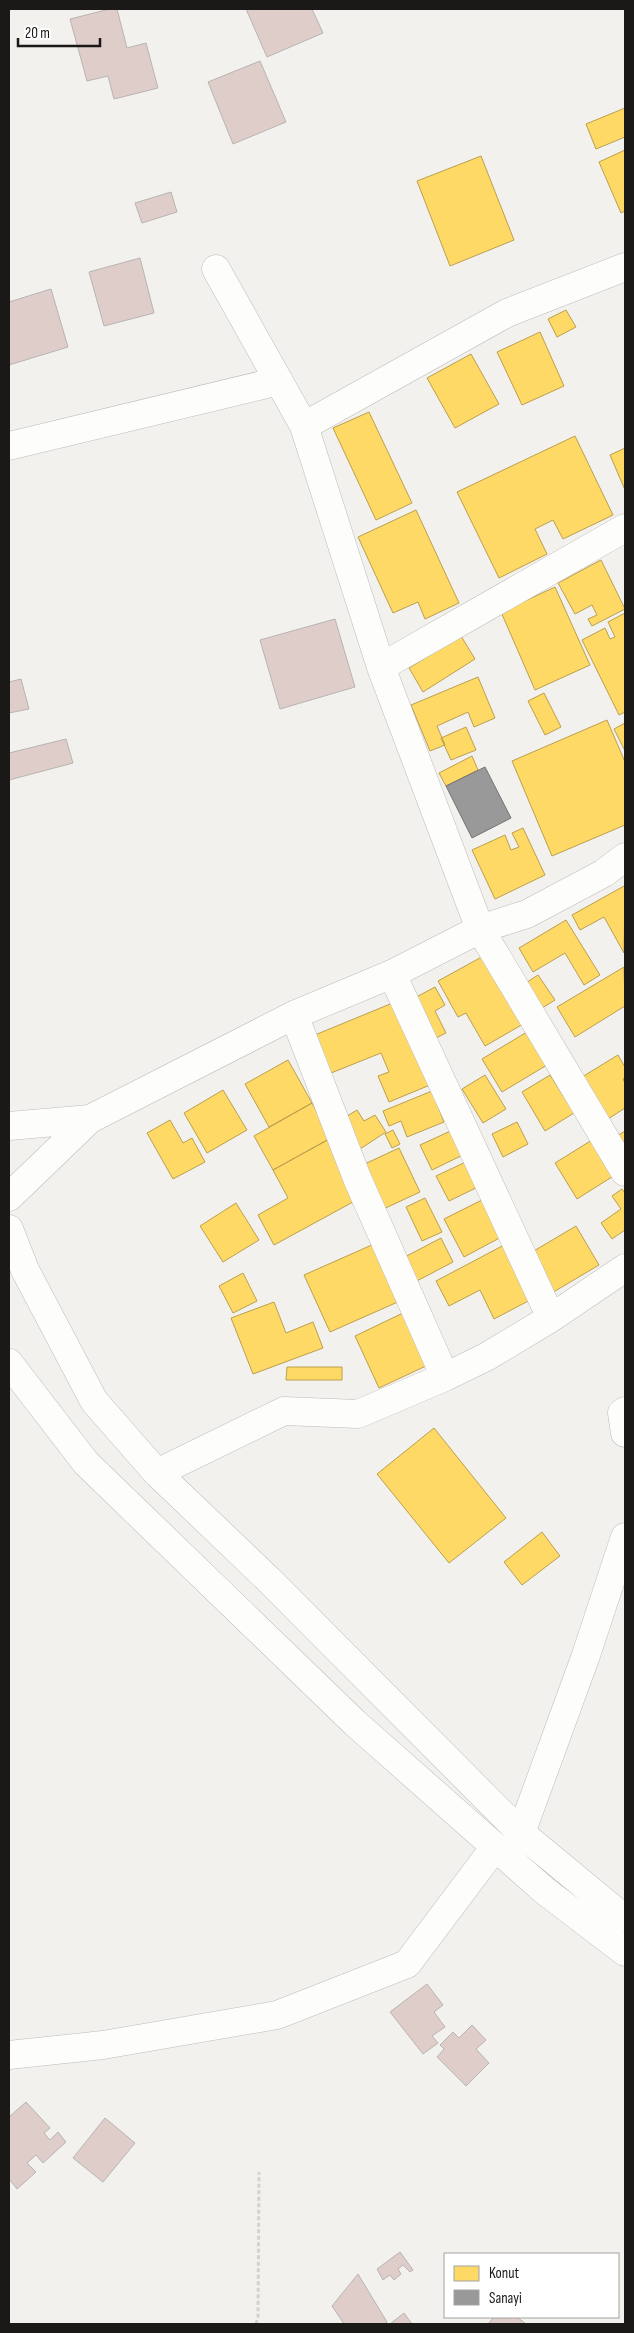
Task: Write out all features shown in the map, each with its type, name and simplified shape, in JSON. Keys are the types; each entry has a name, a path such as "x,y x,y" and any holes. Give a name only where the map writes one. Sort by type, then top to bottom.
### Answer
{"street":[{"path":"304,426 507,313 625,267"},
{"path":"216,269 304,426 381,666 480,929 625,1172"},
{"path":"9,446 278,381"},
{"path":"381,666 625,528"},
{"path":"9,1197 90,1119 294,1016 392,974 480,929 527,914 604,873 625,857"},
{"path":"392,974 550,1318"},
{"path":"294,1016 357,1178 445,1377"},
{"path":"9,1126 90,1119"},
{"path":"9,1229 25,1270 94,1402 157,1472 268,1579 521,1833 625,1918"},
{"path":"157,1472 284,1411 358,1414 445,1377 486,1356 550,1318 625,1268"},
{"path":"9,1362 86,1463 355,1723 545,1891 625,1952"},
{"path":"625,1411 622,1413 625,1433"},
{"path":"521,1833 585,1658 625,1537"},
{"path":"9,2055 103,2045 277,2015 407,1964 495,1847"}],"path":[{"path":"256,2324 258,2317 259,2172"}],"building: Konut":[{"path":"625,108 625,137 596,149 586,124"},
{"path":"625,150 625,211 621,213 599,162"},
{"path":"481,156 514,240 450,266 417,181"},
{"path":"566,310 576,327 557,337 548,319"},
{"path":"540,332 564,386 522,405 497,352"},
{"path":"471,354 499,404 455,428 427,378"},
{"path":"369,412 412,503 376,520 333,428"},
{"path":"575,436 613,515 563,539 553,520 535,529 547,554 499,578 457,492"},
{"path":"625,448 625,490 610,455"},
{"path":"416,510 459,603 425,619 418,602 393,613 358,537"},
{"path":"601,560 625,609 592,626 588,619 597,615 592,605 575,614 558,583"},
{"path":"555,587 590,665 535,690 501,612"},
{"path":"625,613 625,712 619,715 582,640 605,628 610,639 615,637 608,622"},
{"path":"461,636 475,659 423,692 409,668"},
{"path":"478,677 495,718 474,727 468,712 437,726 445,745 430,751 411,705"},
{"path":"544,693 561,727 545,735 528,701"},
{"path":"607,720 625,762 625,825 552,856 512,761"},
{"path":"625,723 625,751 614,729"},
{"path":"466,727 476,750 451,760 441,738"},
{"path":"472,756 478,770 446,786 439,773"},
{"path":"523,828 545,875 495,899 472,850 505,835 511,850 519,847 512,833"},
{"path":"624,886 624,953 604,917 580,930 572,915"},
{"path":"566,920 600,975 584,985 565,953 533,972 519,948"},
{"path":"487,954 525,1023 485,1046 466,1013 458,1017 438,981"},
{"path":"624,967 625,1006 575,1037 557,1007"},
{"path":"538,975 555,1000 534,1013 518,988"},
{"path":"435,987 445,1005 435,1011 446,1033 430,1041 409,1001"},
{"path":"395,1002 430,1085 389,1102 378,1076 389,1072 381,1053 326,1075 310,1037"},
{"path":"527,1032 547,1065 502,1092 482,1059"},
{"path":"618,1055 625,1067 625,1077 623,1079 625,1083 625,1108 608,1119 582,1077"},
{"path":"288,1060 312,1103 269,1127 245,1084"},
{"path":"485,1075 506,1109 483,1123 462,1089"},
{"path":"550,1075 574,1113 545,1131 522,1092"},
{"path":"223,1090 247,1130 207,1153 184,1113"},
{"path":"432,1091 444,1122 407,1137 401,1121 389,1126 383,1111"},
{"path":"312,1103 331,1138 273,1170 254,1136"},
{"path":"357,1110 364,1121 375,1115 386,1132 357,1151 339,1121"},
{"path":"170,1120 183,1143 192,1138 205,1162 173,1179 147,1133"},
{"path":"517,1122 528,1144 503,1157 492,1134"},
{"path":"457,1128 469,1152 432,1170 420,1145"},
{"path":"393,1130 400,1144 392,1148 385,1134"},
{"path":"625,1131 625,1150 617,1136"},
{"path":"331,1138 364,1196 274,1245 258,1215 288,1198 273,1170"},
{"path":"592,1140 615,1175 577,1199 555,1163"},
{"path":"399,1148 420,1192 377,1212 356,1168"},
{"path":"470,1160 482,1185 449,1201 436,1176"},
{"path":"622,1189 625,1193 625,1230 612,1239 601,1223 621,1209 612,1196"},
{"path":"425,1198 442,1232 422,1241 406,1207"},
{"path":"486,1198 505,1235 464,1257 444,1219"},
{"path":"236,1203 259,1240 223,1262 200,1226"},
{"path":"576,1226 599,1265 550,1294 527,1255"},
{"path":"441,1238 453,1262 413,1283 401,1259"},
{"path":"374,1244 400,1301 330,1332 304,1275"},
{"path":"504,1245 532,1299 494,1319 480,1290 449,1306 436,1281"},
{"path":"243,1273 257,1301 233,1313 219,1286"},
{"path":"274,1302 286,1333 313,1322 323,1348 253,1374 231,1318"},
{"path":"403,1313 428,1365 379,1388 355,1336"},
{"path":"287,1367 342,1367 342,1380 286,1380"},
{"path":"434,1428 506,1518 449,1563 377,1474"},
{"path":"542,1532 560,1556 522,1585 504,1562"}],"building: Sanayi":[{"path":"485,767 511,818 472,838 446,786"}],"building: Diğer":[{"path":"117,9 127,48 146,43 158,88 114,99 108,76 87,81 70,19"},
{"path":"246,9 312,9 323,33 267,57"},
{"path":"260,61 286,122 233,144 208,82"},
{"path":"171,192 177,212 142,223 135,203"},
{"path":"140,258 154,313 104,326 89,272"},
{"path":"51,289 68,347 9,365 9,302"},
{"path":"335,619 355,687 280,709 260,640"},
{"path":"21,679 29,709 9,713 9,682"},
{"path":"66,739 73,763 9,780 9,753"},
{"path":"427,1984 443,2005 434,2012 445,2027 432,2036 438,2043 423,2054 390,2012"},
{"path":"472,2025 486,2040 476,2049 489,2063 466,2086 437,2057 444,2049 440,2045 453,2032 459,2038"},
{"path":"26,2102 50,2128 44,2133 50,2140 58,2132 66,2142 43,2163 36,2155 27,2163 36,2172 17,2189 9,2179 9,2117"},
{"path":"105,2118 135,2143 103,2182 73,2158"},
{"path":"400,2252 413,2270 410,2272 403,2265 398,2269 401,2274 394,2280 390,2275 383,2280 377,2269"},
{"path":"358,2274 387,2322 385,2324 344,2324 332,2306"},
{"path":"404,2313 412,2324 390,2324"},
{"path":"493,2318 518,2318 526,2324 488,2324"}]}
